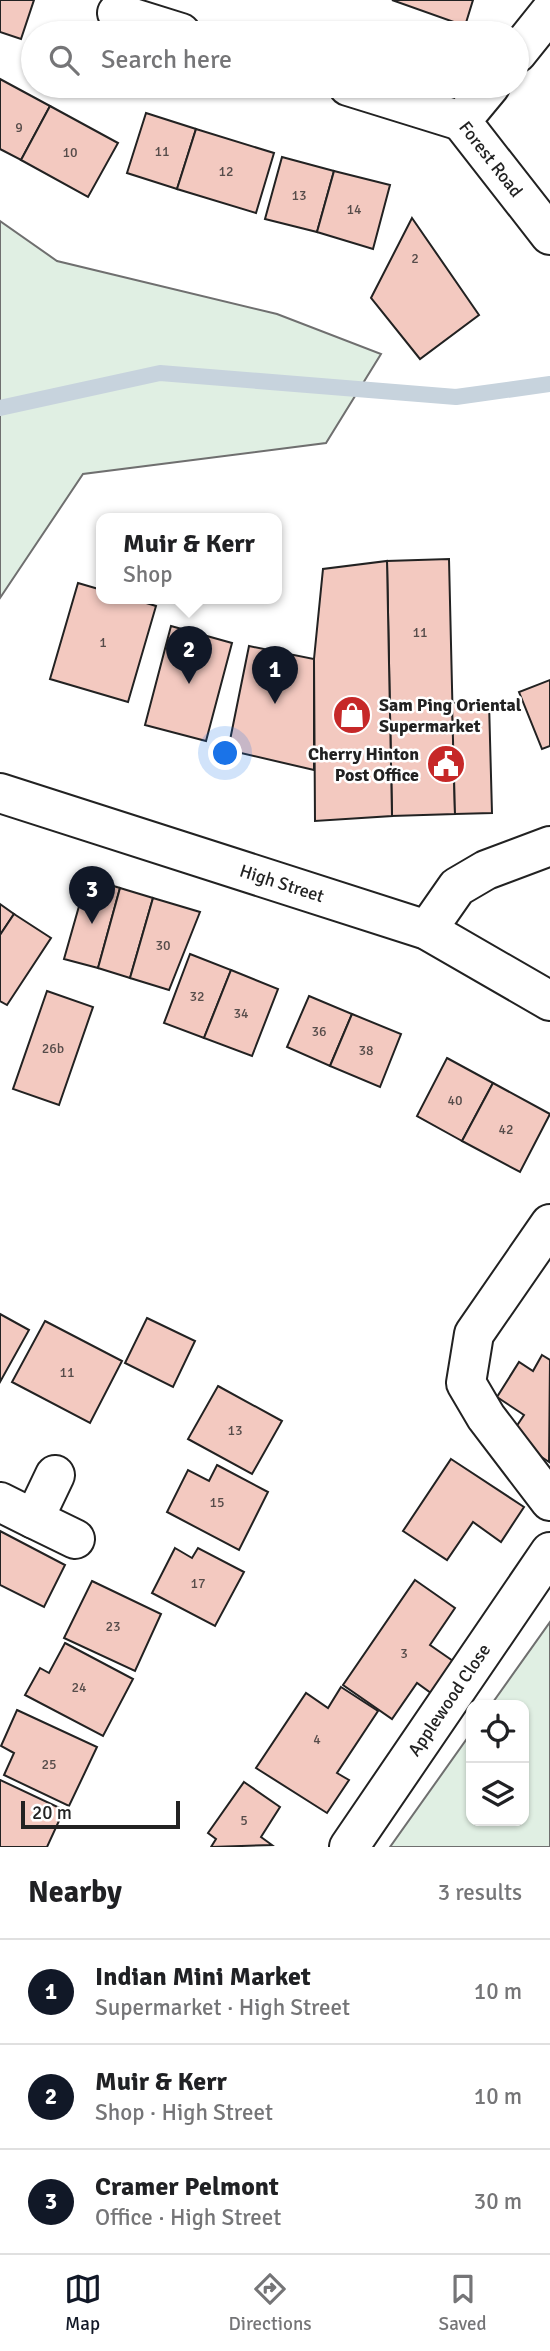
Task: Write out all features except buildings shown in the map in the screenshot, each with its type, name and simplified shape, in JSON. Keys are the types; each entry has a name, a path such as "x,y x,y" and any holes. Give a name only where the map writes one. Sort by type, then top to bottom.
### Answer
{"street":[{"path":"529,38 550,12"},
{"path":"117,13 143,21"},
{"path":"387,98 461,121"},
{"name":"Forest Road","path":"480,98 461,121 550,235"},
{"name":"High Street","path":"0,793 427,930 550,1001"},
{"path":"427,930 457,887 486,870 550,846"},
{"path":"550,1224 474,1334 466,1382 486,1417 550,1501"},
{"path":"34,1519 55,1475"},
{"path":"0,1502 75,1539"},
{"name":"Applewood Close","path":"349,1847 550,1552"}],"green space":[{"path":"0,221 57,261 277,314 381,354 326,443 83,474 0,598"},
{"path":"550,1622 550,1847 390,1847 466,1740 466,1826 529,1826 529,1700 495,1700"}],"waterway":[{"path":"0,408 160,373 456,397 550,384"}],"place":[{"name":"Muir & Kerr","path":"189,684"},
{"name":"Indian Mini Market","path":"275,704"},
{"name":"Sam Ping Oriental Supermarket","path":"352,715"},
{"name":"Cherry Hinton Post Office","path":"446,764"},
{"name":"Cramer Pelmont","path":"92,924"}]}
